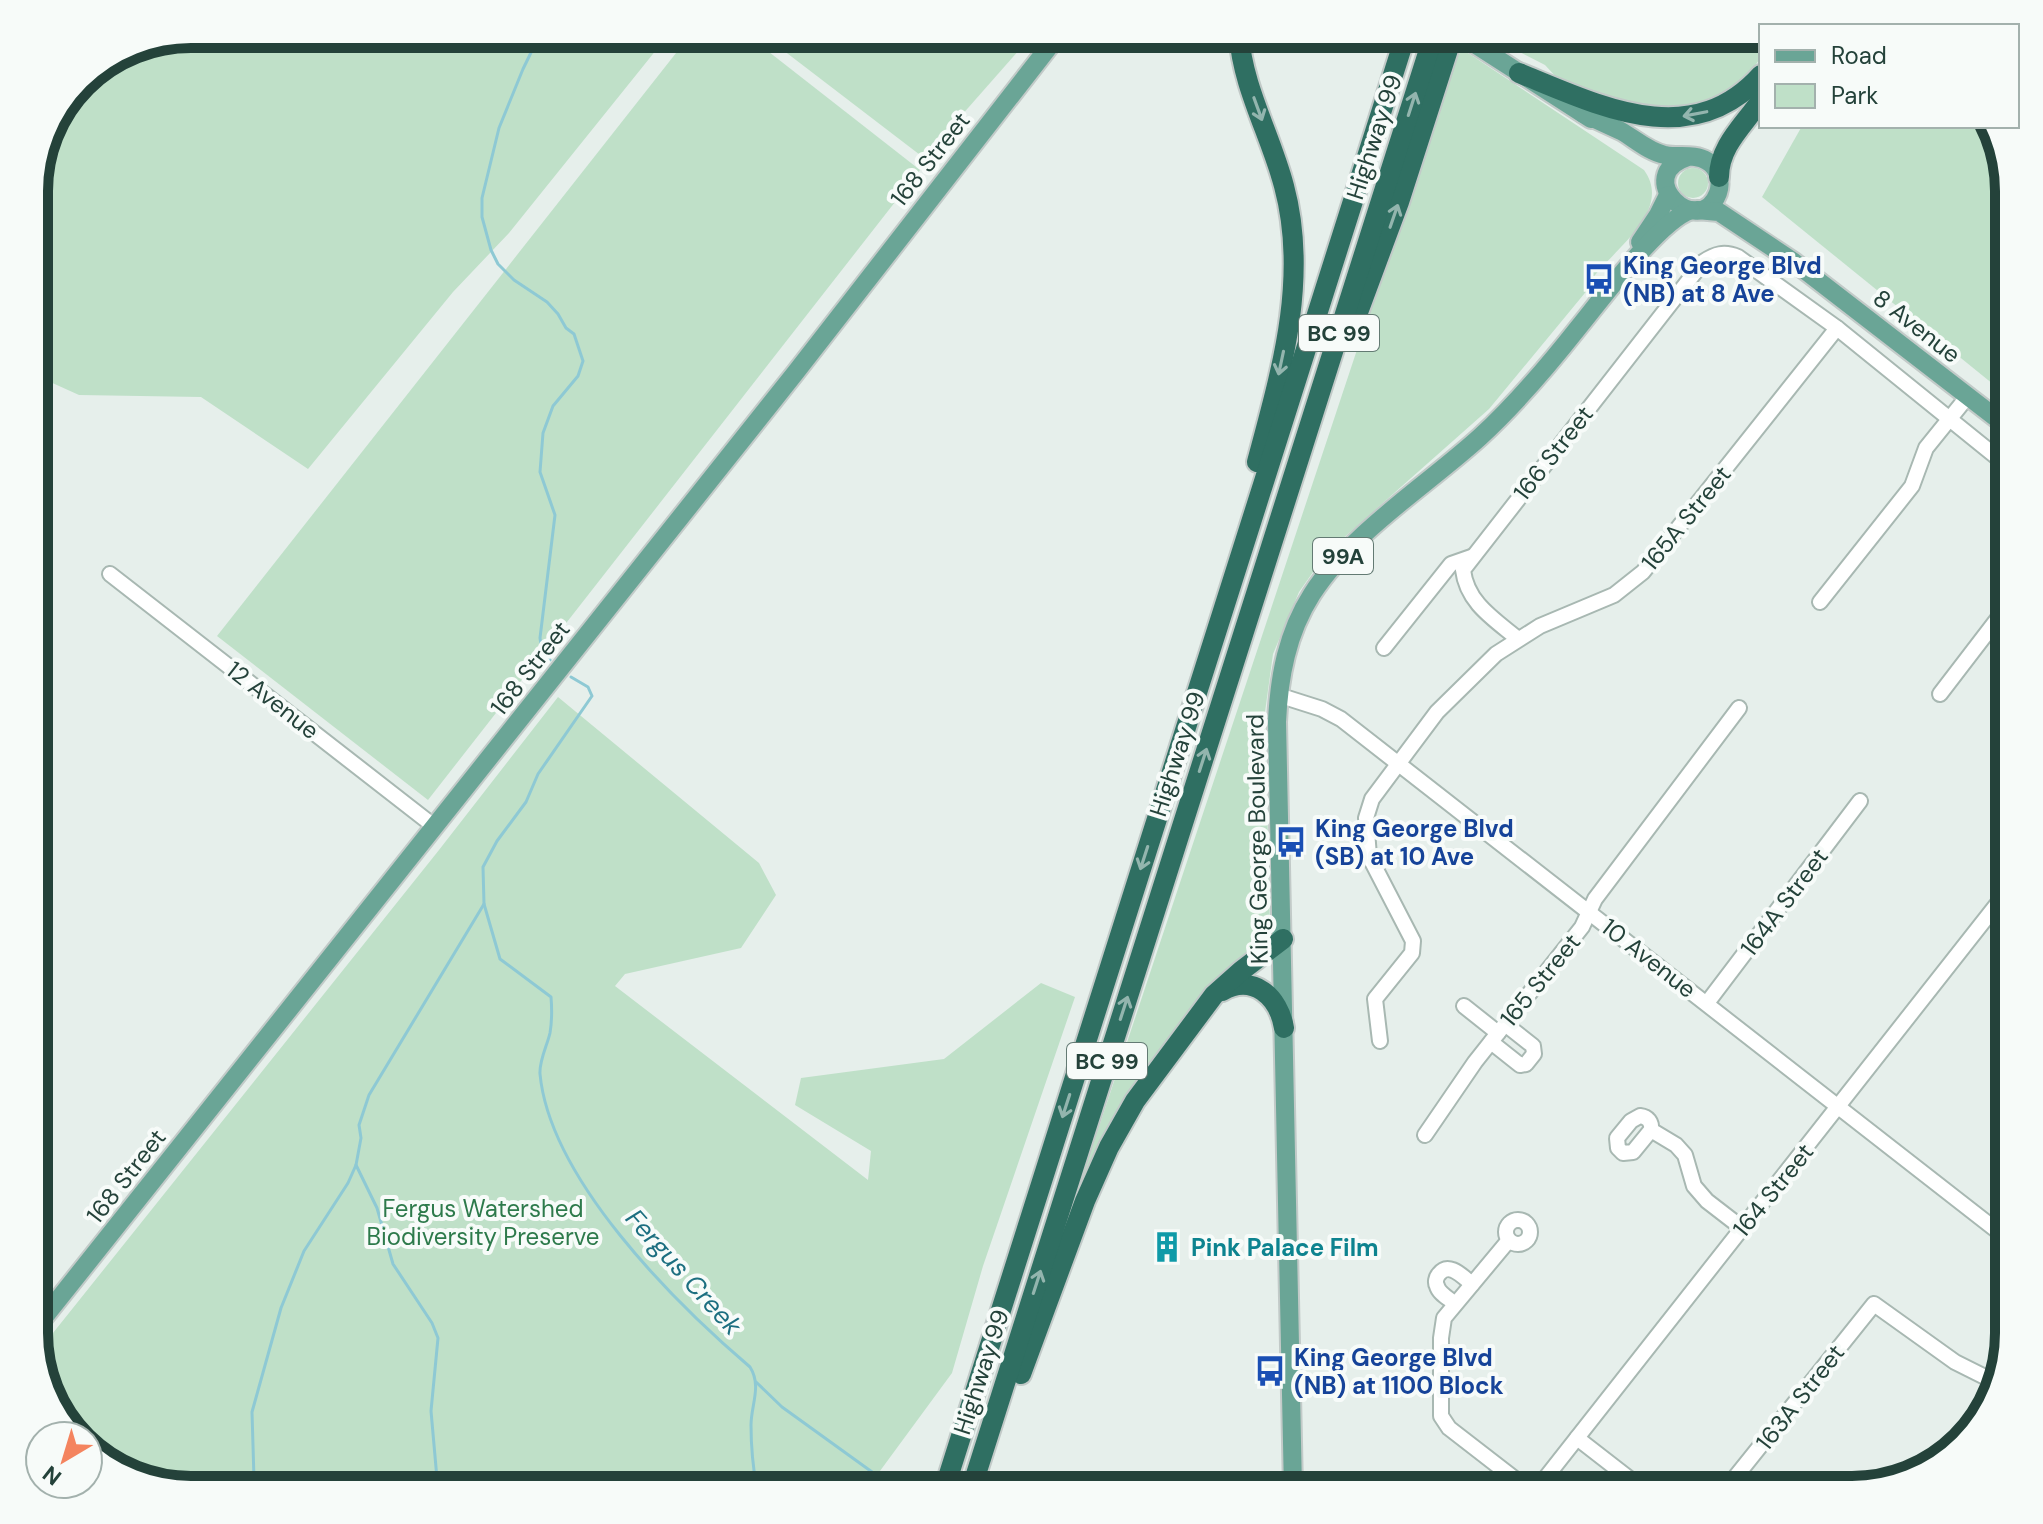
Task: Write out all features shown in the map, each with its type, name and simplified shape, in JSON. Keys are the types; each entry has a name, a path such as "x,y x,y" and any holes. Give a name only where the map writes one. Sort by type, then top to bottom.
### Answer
{"highway":[{"path":"1193,704 1277,381 1294,295 1295,255 1290,212 1279,167 1246,73 1242,48"},
{"name":"Highway 99","path":"948,1476 1402,48"},
{"name":"Highway 99","path":"978,1476 1430,48"},
{"path":"1244,632 1456,48"},
{"path":"1519,73 1617,111 1664,117 1710,111 1740,95 1759,77"},
{"path":"1719,180 1719,162 1724,150 1759,103"},
{"path":"979,1476 1097,1173 1135,1101 1201,1010 1233,977 1283,939"},
{"path":"1201,1010 1227,988 1253,985 1274,1001 1282,1015 1284,1028"}],"main road":[{"name":"168 Street","path":"48,1312 796,372 1048,48"},
{"path":"1479,48 1582,113 1657,152 1704,159 1711,163 1719,180 1715,198 1704,208 1694,210 1677,205 1667,186 1582,113"},
{"path":"1667,186 1674,163 1688,157"},
{"name":"8 Avenue","path":"1719,180 1723,193 1734,206 1794,262"},
{"name":"King George Boulevard","path":"1623,272 1658,215 1667,186"},
{"name":"8 Avenue","path":"1694,210 1719,212 1794,262 1995,417"},
{"name":"King George Boulevard","path":"1293,1476 1278,695 1291,638 1312,594 1332,568 1367,533 1481,436 1544,371 1623,272 1670,223 1694,210"}],"street":[{"name":"166 Street","path":"1384,648 1451,564 1471,557 1703,262 1720,254 1729,253 1738,257 1837,328"},
{"path":"1837,328 1995,456"},
{"name":"165A Street","path":"1380,1041 1375,999 1412,953 1413,941 1369,856 1366,818 1372,799 1451,697 1496,654 1540,626 1614,595 1643,572 1837,328"},
{"path":"1820,602 1912,486 1926,448 1968,396"},
{"path":"1471,557 1463,570 1465,587 1477,604 1518,639"},
{"name":"12 Avenue","path":"110,574 435,827"},
{"path":"1940,694 1995,622"},
{"name":"10 Avenue","path":"1278,695 1322,709 1341,719 1995,1229"},
{"name":"165 Street","path":"1425,1135 1498,1033 1582,927 1595,899 1739,708"},
{"name":"164A Street","path":"1707,1003 1860,801"},
{"name":"164 Street","path":"1547,1476 1995,907"},
{"path":"1464,1006 1498,1033"},
{"path":"1651,1130 1676,1145 1685,1155 1694,1186 1707,1201 1742,1228"},
{"path":"1509,1240 1444,1318 1441,1416 1449,1428 1511,1476"},
{"path":"1455,1304 1438,1290 1436,1282 1439,1274 1454,1270 1472,1284"},
{"name":"163A Street","path":"1736,1476 1874,1304 1955,1362 1987,1378"},
{"path":"1577,1438 1626,1476"}],"green space":[{"path":"191,48 658,48 509,233 453,292 308,469 201,397 79,395 48,381 49,172 67,119 97,83 119,67 154,53"},
{"path":"680,48 764,48 920,170 428,800 217,636"},
{"path":"780,48 1021,48 924,158"},
{"path":"1512,48 1759,48 1759,60 1746,79 1723,96 1698,106 1667,109 1605,99 1557,78 1545,65"},
{"path":"1462,49 1644,170 1651,186 1651,202 1635,232 1596,273 1587,286 1589,288 1489,409 1340,541 1299,592 1273,654 1265,712 1268,940 1215,982 1168,1038 1129,1103 1062,1238 1429,133 1439,117 1450,70"},
{"path":"1801,128 1980,128 1994,172 1995,386 1762,197"},
{"path":"1693,168 1704,172 1708,183 1704,194 1693,198 1682,194 1678,183 1682,172"},
{"name":"Fergus Watershed Biodiversity Preserve","path":"558,697 759,863 776,895 741,948 625,974 615,986 868,1180 871,1151 795,1105 801,1078 944,1059 1041,983 1075,997 983,1266 952,1373 876,1476 172,1475 128,1461 104,1446 104,1420 78,1420 59,1388 48,1339"}],"waterway":[{"name":"Fergus Creek","path":"533,48 499,128 482,198 482,217 498,264 558,314 566,328 574,334 583,361 578,376 553,406 543,433 540,472 555,515 540,638 542,651 550,660"},
{"name":"Fergus Creek","path":"571,677 588,687 592,696 538,774 526,802 497,841 483,867 484,904 500,959 551,997 551,1028 540,1074 549,1114 566,1155 620,1236 687,1309 750,1367 756,1388 751,1418 755,1476"},
{"path":"254,1476 252,1412 281,1308 304,1251 348,1183 356,1165 361,1138 359,1125 369,1095 484,904"},
{"path":"356,1165 377,1208 393,1264 432,1323 438,1338 431,1411 437,1476"},
{"path":"756,1382 782,1407 878,1476"}],"place":[{"name":"King George Blvd (NB) at 8 Ave","path":"1599,279"},
{"name":"King George Blvd (SB) at 10 Ave","path":"1291,842"},
{"name":"Pink Palace Film","path":"1167,1247"},
{"name":"King George Blvd (NB) at 1100 Block","path":"1270,1371"}]}
